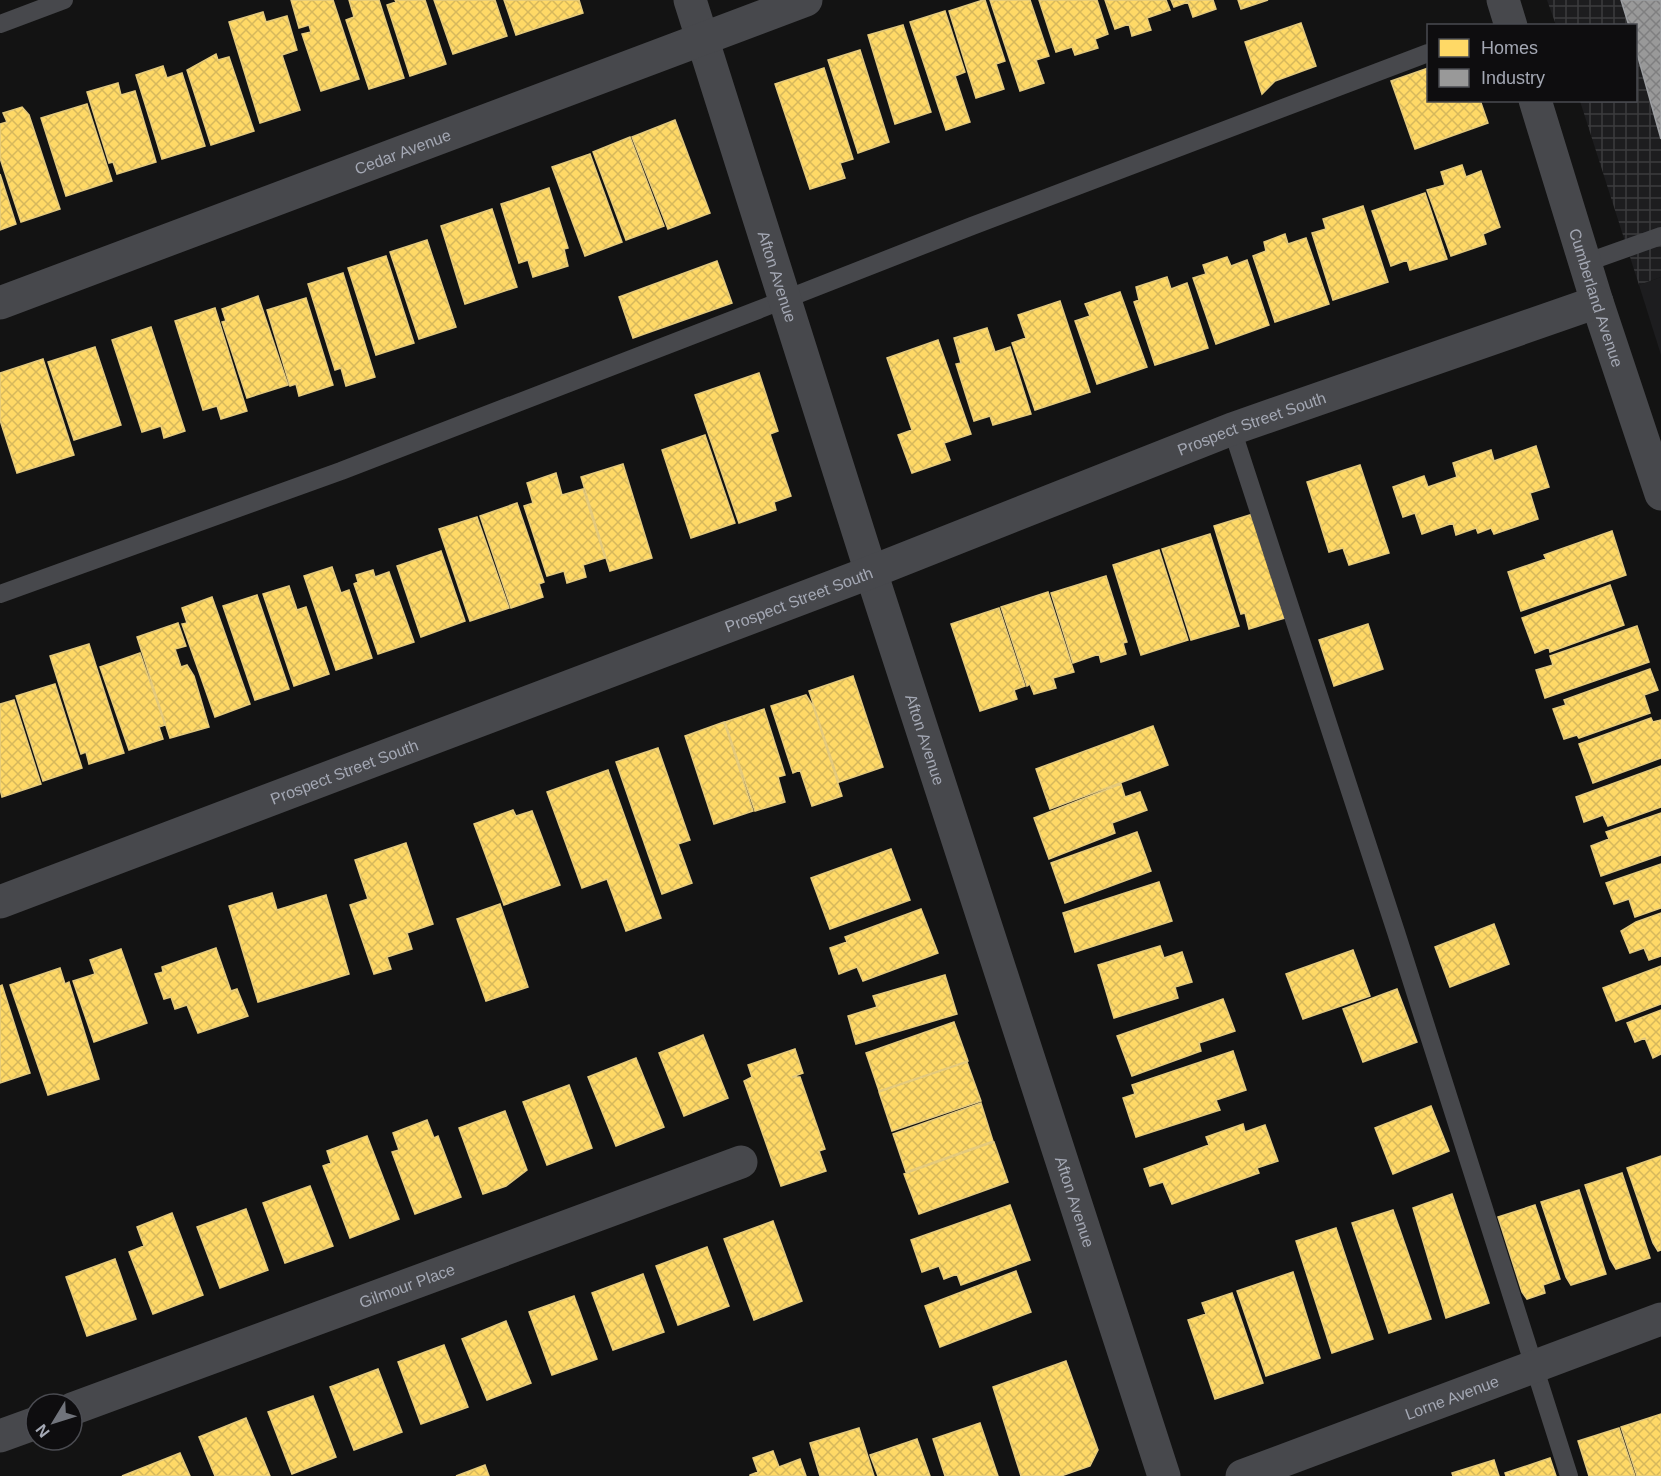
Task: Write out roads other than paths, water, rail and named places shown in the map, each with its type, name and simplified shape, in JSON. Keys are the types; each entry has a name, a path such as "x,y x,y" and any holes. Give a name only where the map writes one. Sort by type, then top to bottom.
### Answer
{"street":[{"name":"Afton Avenue","path":"690,0 871,572 1164,1476"},
{"name":"Cedar Avenue","path":"0,303 806,0"},
{"name":"Cumberland Avenue","path":"1536,102 1597,302 1661,494"},
{"name":"Prospect Street South","path":"0,902 871,572 1232,429 1597,302"},
{"name":"Gilmour Place","path":"84,1405 741,1162"},
{"name":"Lorne Avenue","path":"1242,1476 1661,1319"},
{"path":"0,1436 24,1427"}],"lane":[{"path":"0,24 64,0"},
{"path":"0,594 341,471 972,226 1427,53"},
{"path":"1585,264 1661,236"},
{"path":"1232,429 1396,932 1569,1476"}]}
